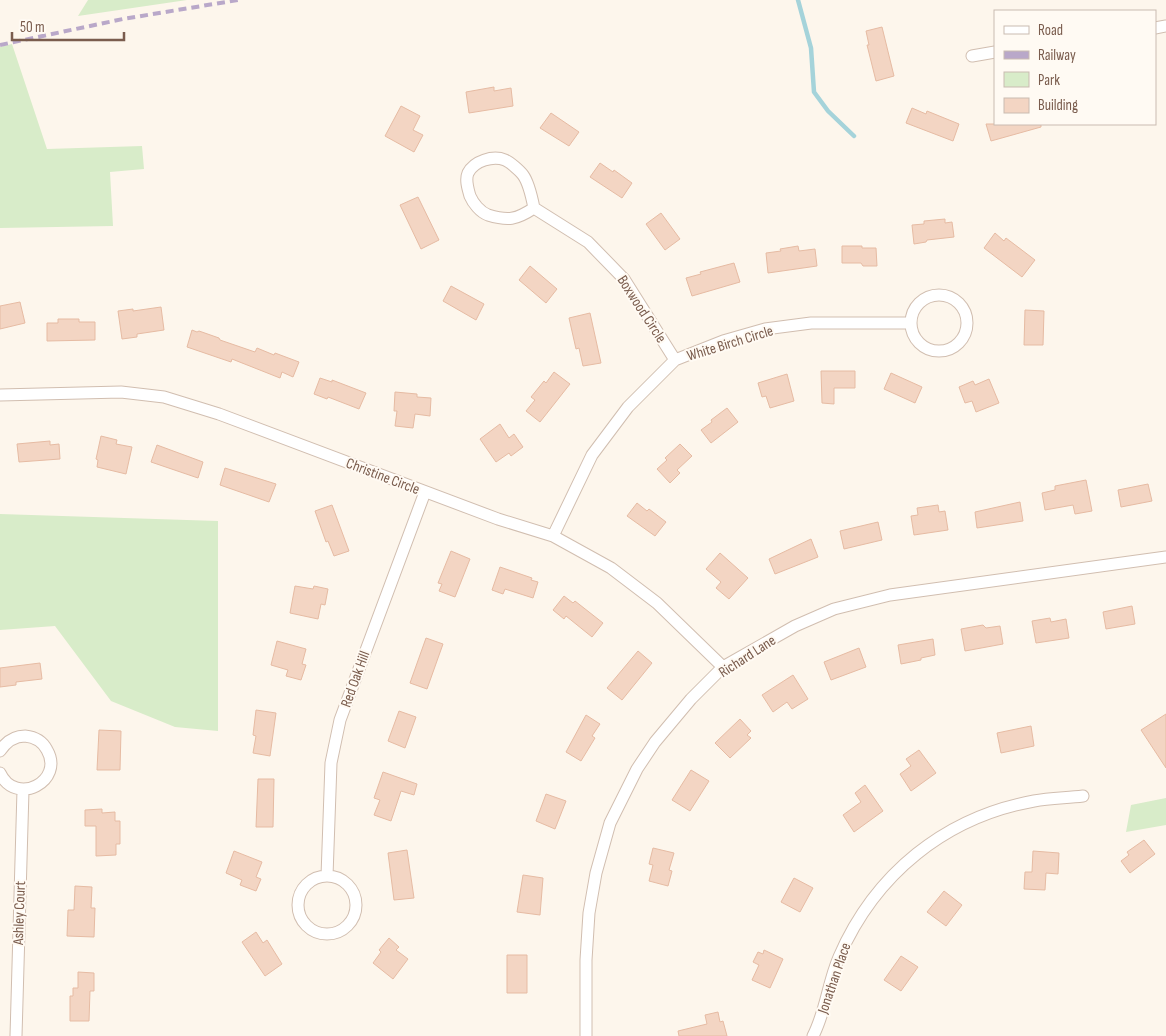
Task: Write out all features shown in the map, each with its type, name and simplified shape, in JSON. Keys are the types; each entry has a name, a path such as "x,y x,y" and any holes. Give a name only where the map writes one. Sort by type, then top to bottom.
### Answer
{"street":[{"path":"972,56 994,52"},
{"path":"489,158 506,160 524,176 534,208 519,218 503,219 484,214 472,202 467,188 468,174 474,166 489,158"},
{"name":"Boxwood Circle","path":"534,208 588,242 624,279 675,360"},
{"path":"938,295 947,296 957,302 964,311 967,322 965,333 958,342 951,348 938,350 921,344 913,332 911,323 913,312 918,304 927,297 938,295"},
{"name":"White Birch Circle","path":"552,536 592,455 628,407 675,360 764,329 811,323 911,323"},
{"name":"Christine Circle","path":"0,395 121,392 164,397 219,414 498,519 552,536 612,568 657,603 723,667"},
{"name":"Red Oak Hill","path":"327,876 331,763 340,720 425,492"},
{"name":"Richard Lane","path":"586,1036 586,960 589,913 596,873 610,823 637,769 655,742 691,699 723,667 795,626 834,609 890,595 1166,557"},
{"path":"0,752 13,738 21,736 30,737 38,740 45,746 51,762 50,771 46,779 32,789 14,788 0,774"},
{"name":"Ashley Court","path":"16,1036 23,790"},
{"name":"Jonathan Place","path":"813,1036 823,1012 838,958 854,927 875,897 898,870 928,844 956,827 987,814 1033,801 1083,796"},
{"path":"327,876 340,879 348,884 354,896 355,910 345,927 335,933 324,934 315,932 306,925 299,913 298,904 301,891 306,884 316,878 327,876"}],"green space":[{"path":"88,0 187,0 78,16"},
{"path":"12,44 47,149 142,146 144,169 110,172 113,226 0,228 0,47"},
{"path":"0,514 218,521 218,731 175,727 111,701 55,626 0,630"},
{"path":"1166,798 1166,825 1126,832 1131,805"}],"building":[{"path":"882,27 894,76 876,81 867,45 869,45 866,31"},
{"path":"494,87 494,91 511,88 513,106 469,113 466,92"},
{"path":"401,106 420,116 413,130 423,135 414,152 385,136"},
{"path":"912,108 926,114 927,111 959,124 953,141 906,123"},
{"path":"551,113 579,132 569,146 540,128"},
{"path":"986,124 1041,125 1041,127 991,141"},
{"path":"600,163 632,183 622,198 590,177"},
{"path":"418,197 439,240 421,249 400,205"},
{"path":"661,213 680,239 665,250 646,224"},
{"path":"945,219 945,223 952,222 954,237 927,240 926,242 914,244 912,225 924,224 924,221"},
{"path":"995,233 1004,241 1006,238 1035,260 1022,277 984,248"},
{"path":"798,246 799,251 815,249 817,266 768,273 766,253"},
{"path":"842,246 876,248 877,266 863,266 861,263 842,263"},
{"path":"734,263 740,282 692,296 686,278 701,274 700,272"},
{"path":"530,266 557,289 546,303 519,280"},
{"path":"451,286 484,304 476,320 443,301"},
{"path":"20,302 25,323 0,329 0,306"},
{"path":"161,307 164,330 137,334 137,337 122,339 118,311"},
{"path":"1025,310 1044,311 1043,345 1024,345"},
{"path":"590,313 601,363 583,366 579,348 576,349 569,318"},
{"path":"58,319 79,319 79,322 95,322 95,340 47,341 47,323 58,323"},
{"path":"192,330 255,352 257,348 299,362 293,377 282,372 280,378 232,359 231,362 187,347"},
{"path":"821,371 855,371 855,388 834,388 834,404 822,403"},
{"path":"554,372 570,384 540,422 526,411 535,400 531,397 544,381 546,383"},
{"path":"891,373 922,387 915,403 884,389"},
{"path":"787,374 794,401 770,408 766,396 762,397 758,383"},
{"path":"320,378 332,382 332,380 366,393 359,409 328,397 327,399 314,394"},
{"path":"989,379 999,403 976,412 972,401 965,403 959,387 973,381 975,385"},
{"path":"395,392 417,394 417,397 431,398 430,416 415,414 413,428 395,426 397,411 394,411"},
{"path":"727,408 738,422 711,443 701,430"},
{"path":"500,424 509,438 514,434 523,447 511,456 509,453 496,462 480,439"},
{"path":"101,436 117,440 116,444 132,447 126,474 97,467 98,460 96,459"},
{"path":"50,441 50,445 59,444 60,459 19,462 17,444"},
{"path":"680,444 692,456 677,470 680,473 670,483 657,469 667,460 665,458"},
{"path":"157,445 203,462 198,478 151,462"},
{"path":"225,468 276,484 269,502 220,485"},
{"path":"1086,480 1092,511 1075,514 1073,505 1045,510 1042,493 1055,490 1055,486"},
{"path":"1148,484 1152,501 1121,507 1118,490"},
{"path":"1020,502 1023,521 977,528 975,512"},
{"path":"637,503 647,511 649,509 666,522 655,536 627,516"},
{"path":"332,505 349,551 334,556 328,541 326,542 315,511"},
{"path":"938,505 939,512 945,511 948,530 914,535 911,516 918,515 917,508"},
{"path":"878,522 882,540 844,549 840,531"},
{"path":"811,539 818,557 775,574 769,559"},
{"path":"451,551 470,559 455,597 439,591 442,584 438,583"},
{"path":"720,553 748,578 729,599 716,588 721,582 706,569"},
{"path":"500,567 532,578 531,580 538,582 533,598 505,589 503,594 492,590"},
{"path":"295,586 313,589 314,586 328,589 325,605 321,604 318,619 290,613"},
{"path":"564,596 573,603 575,601 603,623 592,637 566,616 564,619 553,610"},
{"path":"1132,606 1135,624 1106,629 1103,612"},
{"path":"1050,618 1051,622 1066,619 1069,638 1036,643 1032,621"},
{"path":"983,625 986,628 1000,626 1003,644 965,651 961,629"},
{"path":"426,638 443,644 427,689 410,683"},
{"path":"933,639 935,655 901,664 898,645"},
{"path":"277,641 306,649 302,664 306,665 301,680 286,676 288,670 271,665"},
{"path":"859,648 866,667 831,680 824,662"},
{"path":"638,651 652,663 622,700 607,688"},
{"path":"40,663 42,679 16,682 16,685 0,687 0,668"},
{"path":"793,675 808,699 792,709 787,702 773,712 762,695"},
{"path":"256,710 276,713 270,756 253,753 256,736 253,735"},
{"path":"399,711 416,717 405,748 388,741"},
{"path":"1166,714 1166,768 1141,730"},
{"path":"586,715 600,724 592,736 595,738 581,761 566,752"},
{"path":"740,719 751,731 747,735 751,738 730,758 715,743"},
{"path":"1031,726 1034,746 1001,753 997,733"},
{"path":"99,730 121,731 120,770 97,770"},
{"path":"919,750 936,773 911,791 900,774 911,766 906,759"},
{"path":"691,770 709,781 690,811 672,800"},
{"path":"383,772 417,784 414,795 401,791 391,821 374,815 380,800 374,798"},
{"path":"258,779 274,779 273,827 256,827"},
{"path":"865,785 883,811 854,832 843,815 861,802 855,793"},
{"path":"546,794 566,801 555,829 536,821"},
{"path":"102,809 102,813 115,812 115,821 120,821 120,844 116,844 116,855 96,856 96,826 85,826 85,810"},
{"path":"1144,840 1155,854 1130,873 1121,861 1129,855 1127,852"},
{"path":"653,848 674,853 669,870 672,871 668,886 649,881 653,865 649,864"},
{"path":"407,850 414,898 394,900 388,853"},
{"path":"234,851 262,862 256,877 261,879 256,891 240,885 242,880 226,873"},
{"path":"1033,851 1059,853 1058,874 1046,873 1045,890 1024,889 1025,872 1032,872"},
{"path":"523,875 543,878 540,915 517,912"},
{"path":"794,878 813,888 800,912 781,902"},
{"path":"75,886 92,887 91,908 95,908 94,937 67,936 68,910 74,910"},
{"path":"944,891 962,905 946,926 927,912"},
{"path":"256,932 263,943 267,940 282,964 265,976 242,942"},
{"path":"389,938 399,947 396,950 408,959 393,979 373,963 381,952 379,950"},
{"path":"764,950 783,959 770,988 752,980 759,965 753,962 758,952 763,954"},
{"path":"507,955 527,955 527,993 507,993"},
{"path":"901,956 918,967 901,991 884,980"},
{"path":"78,972 94,973 94,991 90,991 89,1021 70,1021 70,996 73,996 73,988 78,988"},
{"path":"718,1012 720,1022 723,1021 727,1036 679,1036 678,1031 707,1024 705,1015"}],"waterway":[{"path":"798,0 811,48 814,92 828,111 854,136"}],"railway":[{"path":"0,45 123,19 238,0"}]}
